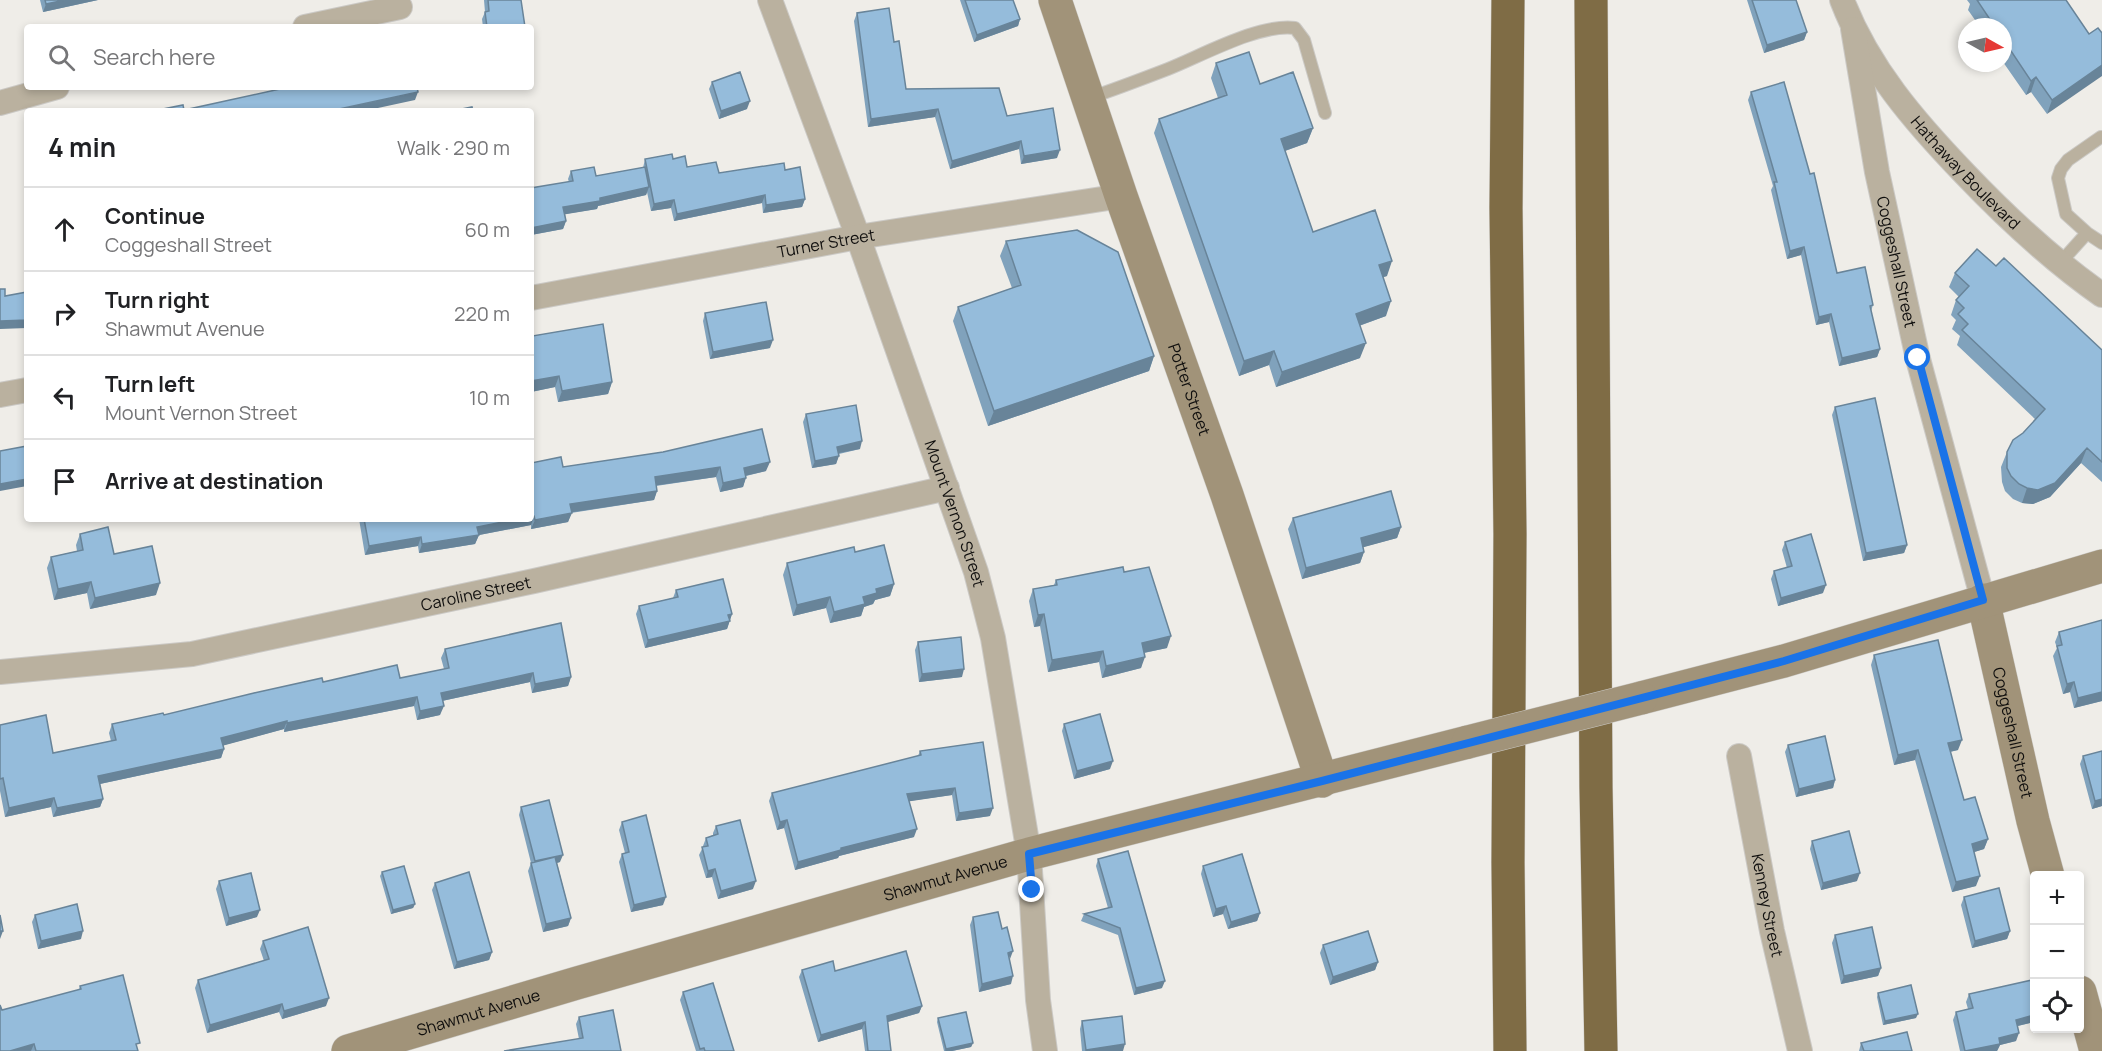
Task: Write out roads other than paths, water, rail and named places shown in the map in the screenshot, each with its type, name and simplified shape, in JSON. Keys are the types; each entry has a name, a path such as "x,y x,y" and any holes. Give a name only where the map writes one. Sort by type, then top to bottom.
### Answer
{"highway":[{"path":"1508,0 1506,208 1510,534 1509,1051"},
{"path":"1591,0 1596,788 1601,1051"}],"main road":[{"name":"Potter Street","path":"1055,0 1121,196 1227,495 1322,781"},
{"name":"Shawmut Avenue","path":"348,1051 1029,854 1322,781 1784,661 2102,566"},
{"name":"Coggeshall Street","path":"1983,600 2030,809 2047,871"},
{"path":"2084,1009 2096,1051"}],"street":[{"name":"Mount Vernon Street","path":"770,0 858,237 976,572 993,638 1029,854 1038,1000 1045,1051"},
{"path":"1842,0 1853,29"},
{"path":"319,24 400,7"},
{"name":"Hathaway Boulevard","path":"1853,29 1880,75 1943,151 1992,203 2060,263 2102,295"},
{"name":"Coggeshall Street","path":"1853,29 1877,172 1918,358 1983,600"},
{"path":"0,103 46,90"},
{"name":"Turner Street","path":"534,297 858,237 1121,196"},
{"path":"0,394 24,390"},
{"name":"Caroline Street","path":"0,672 192,654 523,584 947,488"},
{"name":"Kenney Street","path":"1739,756 1772,931 1800,1051"}],"lane":[{"path":"1088,99 1257,32 1284,26 1295,28 1304,40 1325,112"},
{"path":"2101,137 2068,160 2058,178 2066,214 2102,243"},
{"path":"2060,263 2087,233"}]}
